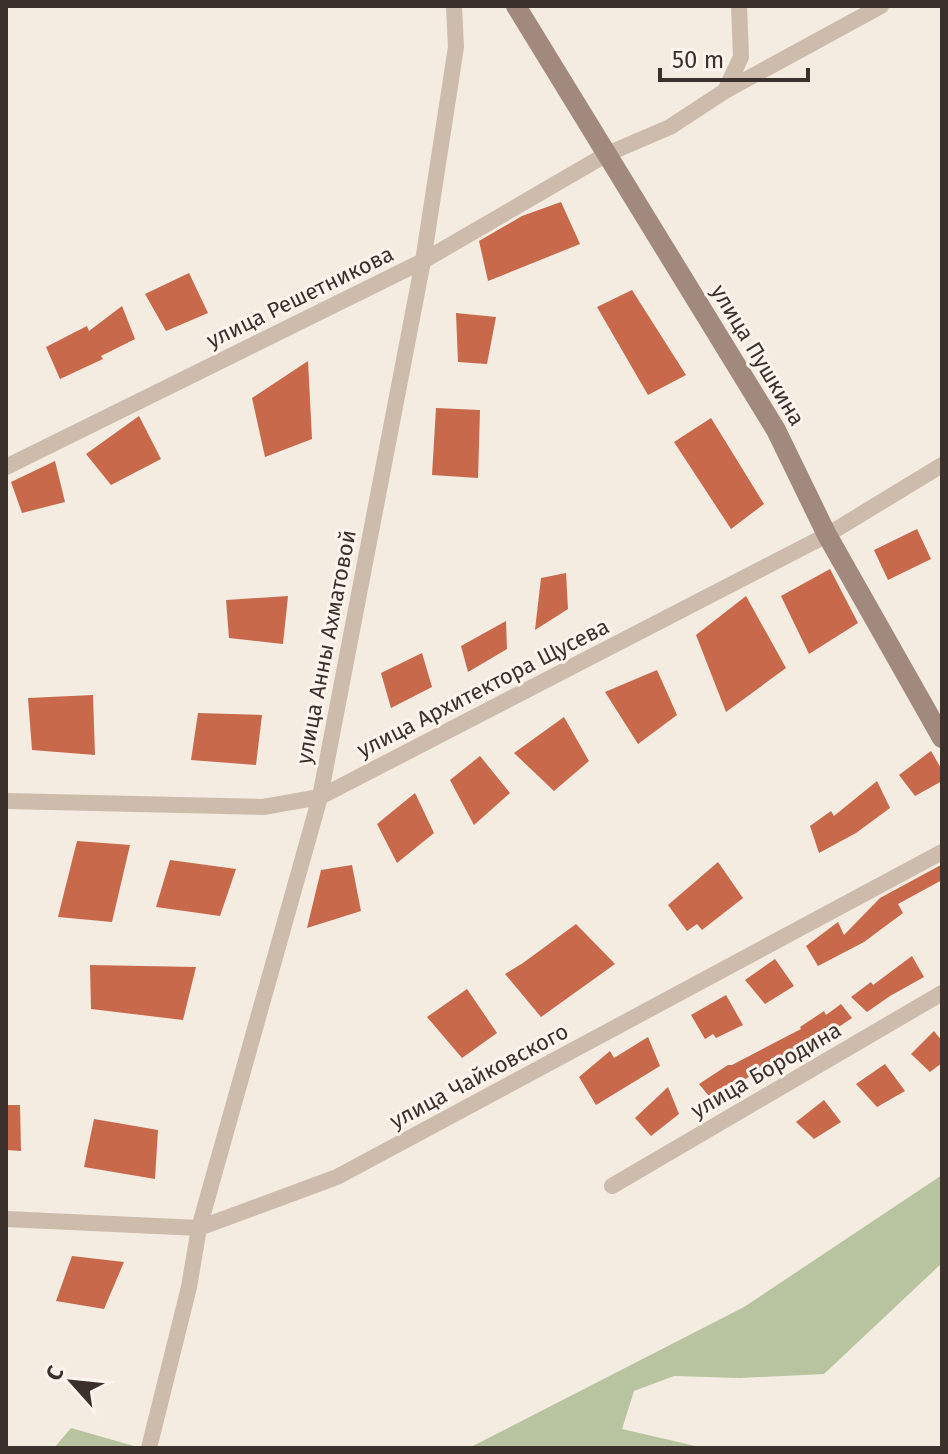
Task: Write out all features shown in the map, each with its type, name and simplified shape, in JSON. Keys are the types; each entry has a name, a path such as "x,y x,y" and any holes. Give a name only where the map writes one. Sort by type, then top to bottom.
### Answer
{"street":[{"name":"улица Анны Ахматовой","path":"149,1448 189,1287 199,1228 320,797 423,261 456,47 454,6"},
{"name":"улица Пушкина","path":"516,6 776,430 827,535 942,738"},
{"path":"725,91 741,57 739,6"},
{"path":"725,91 881,6"},
{"name":"улица Решетникова","path":"6,467 423,261 607,154 670,127 725,91"},
{"name":"улица Архитектора Щусева","path":"6,801 263,807 320,797 827,535 942,465"},
{"name":"улица Чайковского","path":"6,1219 199,1228 337,1177 942,852"},
{"name":"улица Бородина","path":"612,1186 942,993"}],"green space":[{"path":"942,1175 942,1263 824,1374 740,1378 674,1376 634,1391 622,1429 704,1448 469,1448 744,1307"},
{"path":"71,1428 141,1448 54,1448"}],"building":[{"path":"561,202 580,244 488,281 479,241 522,216"},
{"path":"189,273 208,313 166,331 145,294"},
{"path":"632,290 686,375 648,395 597,307"},
{"path":"122,306 135,339 101,356 103,359 60,379 46,347 87,326 89,331"},
{"path":"456,313 496,317 487,364 458,362"},
{"path":"308,361 312,439 265,457 252,398"},
{"path":"436,408 480,410 478,478 432,475"},
{"path":"139,416 161,459 111,485 86,454"},
{"path":"711,418 764,504 731,529 674,442"},
{"path":"55,461 65,502 22,513 11,482"},
{"path":"917,529 931,559 888,580 874,550"},
{"path":"830,569 858,623 809,654 781,596"},
{"path":"566,573 568,609 535,630 541,578"},
{"path":"288,596 283,644 229,638 226,600"},
{"path":"746,596 786,668 726,712 696,635"},
{"path":"506,621 507,649 468,672 461,646"},
{"path":"422,653 432,687 391,708 381,673"},
{"path":"657,670 677,715 638,744 605,692"},
{"path":"93,695 95,755 32,750 28,698"},
{"path":"198,713 262,715 256,765 191,760"},
{"path":"564,717 589,761 554,791 514,753"},
{"path":"931,751 942,770 942,781 915,796 899,775"},
{"path":"480,756 510,793 474,825 450,780"},
{"path":"877,781 890,808 856,833 819,853 810,826 831,811 834,816"},
{"path":"415,793 434,833 397,863 377,824"},
{"path":"77,841 130,845 112,922 58,917"},
{"path":"170,860 236,869 220,916 156,907"},
{"path":"718,862 743,898 702,930 697,924 687,931 668,905"},
{"path":"352,865 361,911 307,928 321,870"},
{"path":"941,865 942,880 898,904 903,913 864,942 818,966 806,946 838,922 844,935 880,898"},
{"path":"576,924 615,964 541,1017 505,974"},
{"path":"912,956 924,977 867,1012 851,997 871,982 873,985"},
{"path":"775,959 794,986 765,1004 745,980"},
{"path":"90,965 196,967 183,1020 91,1009"},
{"path":"467,989 497,1033 462,1058 427,1017"},
{"path":"726,995 743,1025 716,1038 713,1034 705,1039 691,1015"},
{"path":"841,1004 852,1018 812,1045 809,1041 759,1070 713,1101 699,1084 728,1065 801,1029 824,1011 826,1015"},
{"path":"934,1031 942,1041 942,1063 930,1072 911,1054"},
{"path":"648,1037 660,1066 596,1105 579,1077 610,1051 614,1058"},
{"path":"885,1064 905,1091 877,1107 856,1084"},
{"path":"668,1087 679,1114 651,1136 635,1118"},
{"path":"824,1100 841,1122 814,1139 796,1122"},
{"path":"6,1105 20,1105 21,1151 6,1150"},
{"path":"94,1119 158,1130 155,1179 84,1167"},
{"path":"72,1256 124,1262 104,1309 56,1301"}]}
